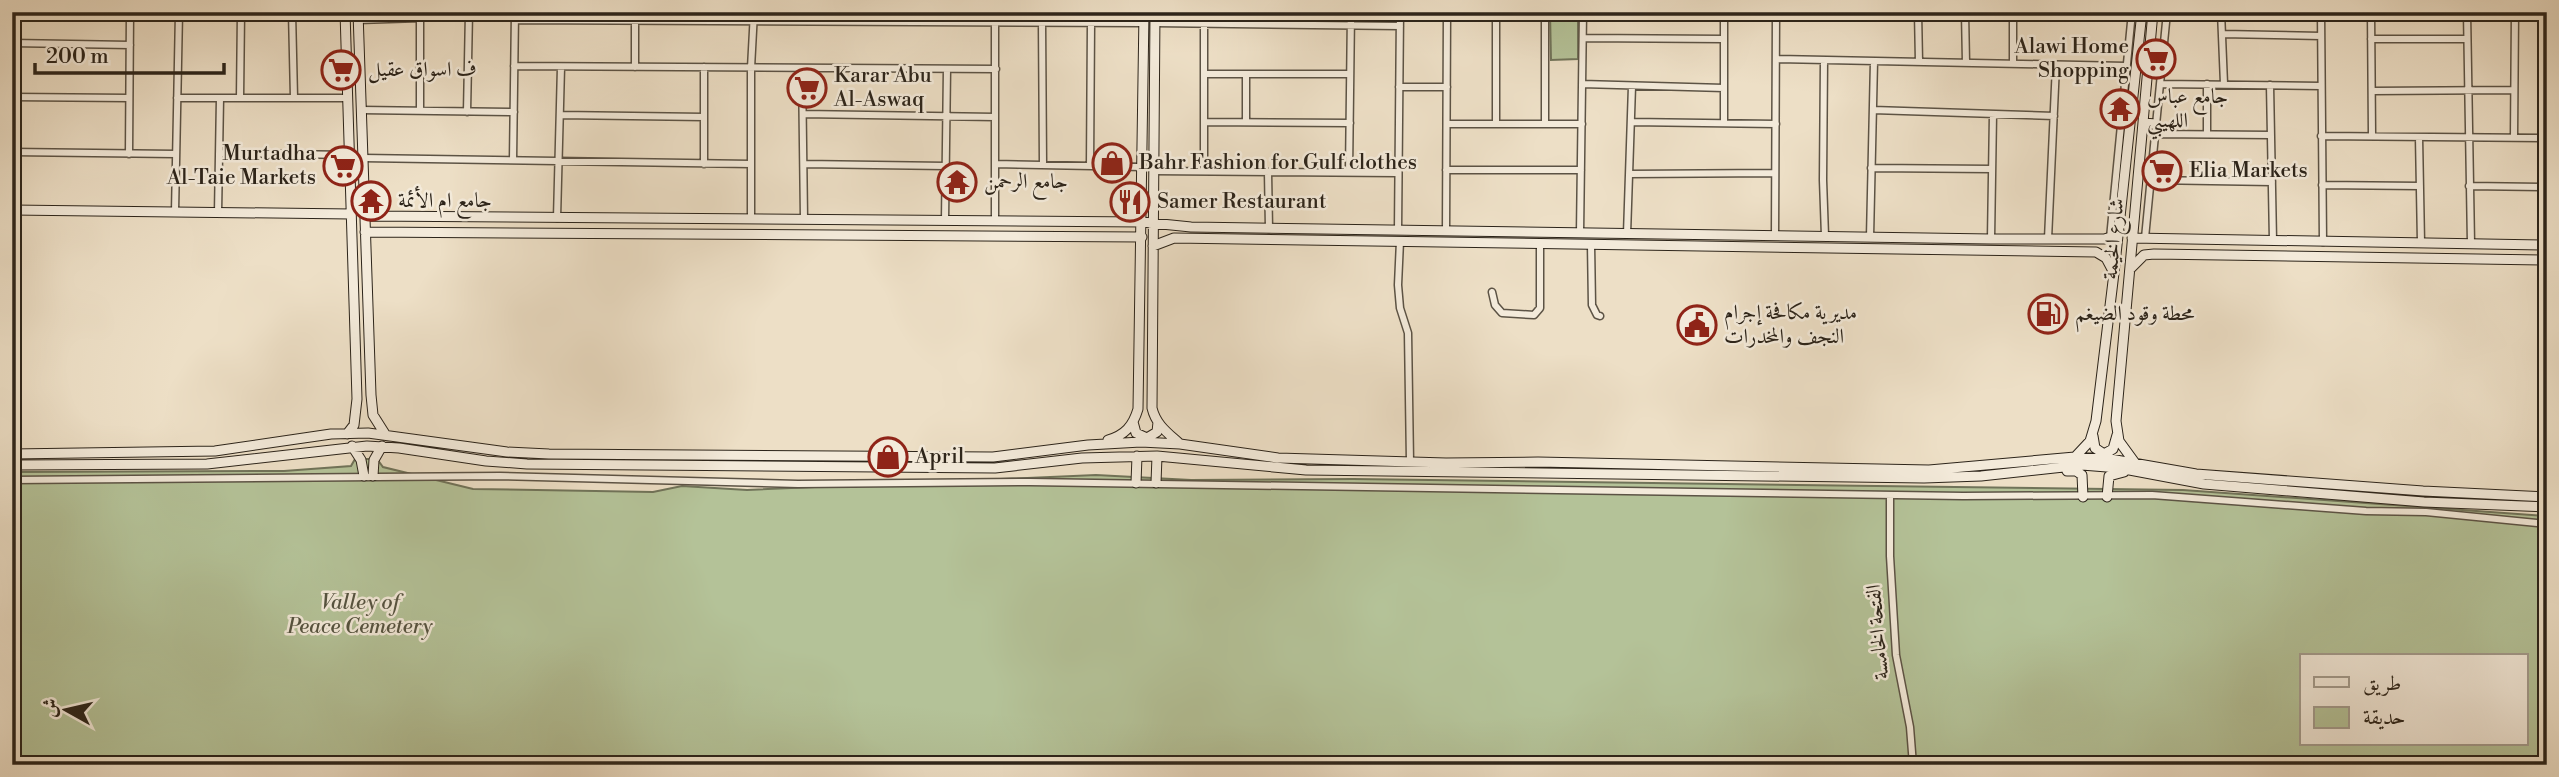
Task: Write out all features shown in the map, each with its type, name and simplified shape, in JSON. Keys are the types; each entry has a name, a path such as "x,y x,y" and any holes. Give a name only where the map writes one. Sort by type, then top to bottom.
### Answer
{"street":[{"path":"129,154 130,12"},
{"path":"175,212 179,12"},
{"path":"240,98 241,12"},
{"path":"292,12 294,98"},
{"path":"467,112 469,12"},
{"path":"751,219 751,68 754,12"},
{"path":"894,12 894,20"},
{"path":"1021,12 1021,22"},
{"path":"12,454 199,452 347,434 385,434 481,449 559,454 992,457 1054,450 1120,436 1133,422 1138,409 1144,12"},
{"path":"1155,12 1152,408 1158,422 1180,444"},
{"path":"1204,171 1205,12"},
{"path":"1349,172 1351,12"},
{"path":"1398,230 1400,12"},
{"path":"1446,231 1447,12"},
{"path":"1496,12 1496,124"},
{"path":"1545,12 1545,124"},
{"path":"1580,233 1583,12"},
{"path":"1724,12 1724,123"},
{"path":"1775,236 1776,12"},
{"path":"1844,12 1918,13 1919,62"},
{"path":"1965,12 1966,63"},
{"path":"2013,12 2013,64"},
{"path":"2101,254 2106,249 2132,12"},
{"name":"شارع الخيمة","path":"2093,435 2119,231 2142,12"},
{"name":"شارع الخيمة","path":"2117,434 2116,421 2153,12"},
{"path":"2145,238 2167,12"},
{"path":"2221,12 2224,84"},
{"path":"2321,12 2323,242"},
{"path":"2371,12 2372,135"},
{"path":"2467,12 2470,244 2463,251 2469,259"},
{"path":"2514,137 2515,12"},
{"path":"353,14 420,15 420,111"},
{"path":"347,434 355,419 357,399 346,42 353,14"},
{"path":"353,14 359,42 371,395 375,418 385,434"},
{"path":"513,160 515,16 613,16 754,22 894,20 1144,23"},
{"path":"635,19 635,67"},
{"path":"995,22 995,221"},
{"path":"1042,22 1043,165"},
{"path":"1090,166 1091,23"},
{"path":"1155,23 1400,26"},
{"path":"2222,34 2321,36"},
{"path":"346,42 354,38 359,42"},
{"path":"1583,38 1724,39"},
{"path":"2371,39 2467,39"},
{"path":"12,43 130,45"},
{"path":"2137,54 2145,47 2150,52"},
{"path":"1776,60 2126,66"},
{"path":"1824,60 1825,236"},
{"path":"1870,237 1874,61"},
{"path":"2048,239 2056,65"},
{"path":"514,66 996,69"},
{"path":"557,218 561,66"},
{"path":"704,67 704,164"},
{"path":"802,69 804,219"},
{"path":"945,220 947,69"},
{"path":"1204,74 1350,74"},
{"path":"1246,74 1246,122"},
{"path":"2160,83 2321,86"},
{"path":"1582,84 1724,88"},
{"path":"2207,84 2207,134"},
{"path":"2270,85 2273,241"},
{"path":"1627,234 1632,86"},
{"path":"1399,88 1447,87"},
{"path":"2372,91 2514,90"},
{"path":"12,96 129,98"},
{"path":"177,98 348,98"},
{"path":"218,213 220,98"},
{"path":"361,110 514,112"},
{"path":"1873,110 2053,116"},
{"path":"803,114 995,117"},
{"path":"1991,239 1993,114"},
{"path":"560,115 704,117"},
{"path":"1203,122 1350,123"},
{"path":"1630,122 1776,124"},
{"path":"2143,123 2156,129 2207,134 2271,135"},
{"path":"1447,124 1582,124"},
{"path":"1143,127 1154,127"},
{"path":"2322,136 2547,138"},
{"path":"2419,137 2420,187 2426,244 2435,251 2429,258"},
{"path":"12,152 176,154"},
{"path":"219,153 349,155"},
{"path":"363,158 751,164"},
{"path":"804,164 946,166"},
{"path":"995,164 1143,167"},
{"path":"1871,168 1992,169"},
{"path":"1446,170 1581,170"},
{"path":"1153,171 1398,173"},
{"path":"1268,172 1269,229"},
{"path":"1629,174 1775,173"},
{"path":"2151,180 2272,181"},
{"path":"2322,185 2420,187"},
{"path":"2469,186 2547,187"},
{"path":"12,210 351,214"},
{"path":"365,216 1142,222 1191,227 1269,229 1991,239 2107,239 2119,231"},
{"path":"444,232 445,217"},
{"path":"789,235 790,219"},
{"path":"815,219 815,235"},
{"path":"365,232 1142,237"},
{"path":"1614,234 1617,239 1614,244"},
{"path":"1647,234 1644,239 1648,245"},
{"path":"1153,246 1174,237 2101,254 2114,272"},
{"path":"2132,238 2547,246"},
{"path":"2164,238 2164,254"},
{"path":"1400,241 1399,308 1408,332 1410,462"},
{"path":"1492,292 1495,305 1502,313 1534,315 1539,312 1540,243"},
{"path":"1591,244 1592,305 1600,316"},
{"path":"2129,270 2144,256 2164,254 2547,260"},
{"path":"355,419 358,428 367,431 373,427 375,418"},
{"path":"1133,422 1136,433 1147,438 1155,434 1158,422"},
{"path":"2093,435 2095,448 2104,454 2113,449 2117,434"},
{"path":"2117,434 2135,467"},
{"path":"2075,457 2093,435"},
{"path":"1088,444 1180,444 1270,457 1410,462 1929,470 2075,457 2228,481 2547,497"},
{"path":"264,445 261,450 266,457"},
{"path":"456,457 460,453 457,445"},
{"path":"12,465 206,464 352,446 382,446 527,464 670,466 995,468 1057,460 1157,456 1267,468 1431,473 1924,478 1981,476 2082,465 2135,467"},
{"path":"352,446 369,476"},
{"path":"369,476 382,446"},
{"path":"240,449 244,455 242,461"},
{"path":"478,460 476,452 481,449"},
{"path":"1054,450 1052,458 1057,460"},
{"path":"1030,453 1034,460 1031,464"},
{"path":"1241,465 1246,462 1244,454"},
{"path":"1136,456 1136,483"},
{"path":"1156,483 1157,456"},
{"path":"1267,468 1265,463 1270,457"},
{"path":"2107,497 2107,480 2110,474 2135,467"},
{"path":"2048,468 2060,472 2081,473 2084,479 2083,497"},
{"path":"12,480 500,476 798,484 1156,483 1890,495 2152,495 2426,512 2547,524"},
{"path":"2243,482 2424,502 2547,507"},
{"name":"الفتحة الخامسة","path":"1890,495 1890,556 1896,654 1910,727 1913,765"}],"green space":[{"path":"1550,12 1578,12 1578,59 1551,60"},
{"name":"Valley of Peace Cemetery","path":"355,459 377,459 383,467 473,489 653,492 682,486 747,490 1096,475 1191,480 1353,479 2183,490 2547,516 2547,765 12,765 12,472 284,471 351,466"}],"place":[{"name":"Alawi Home Shopping","path":"2156,59"},
{"name":"ف اسواق عقيل","path":"341,70"},
{"name":"Karar Abu Al-Aswaq","path":"807,88"},
{"name":"جامع عباس اللهيبي","path":"2120,109"},
{"name":"Bahr Fashion for Gulf clothes","path":"1112,163"},
{"name":"Murtadha Al-Taie Markets","path":"343,166"},
{"name":"Elia Markets","path":"2162,171"},
{"name":"جامع الرحمن","path":"957,182"},
{"name":"جامع ام الأئمة","path":"371,201"},
{"name":"Samer Restaurant","path":"1130,202"},
{"name":"محطة وقود الضيغم","path":"2048,314"},
{"name":"مديرية مكافحة إجرام النجف والمخدرات","path":"1697,325"},
{"name":"April","path":"888,457"}]}
